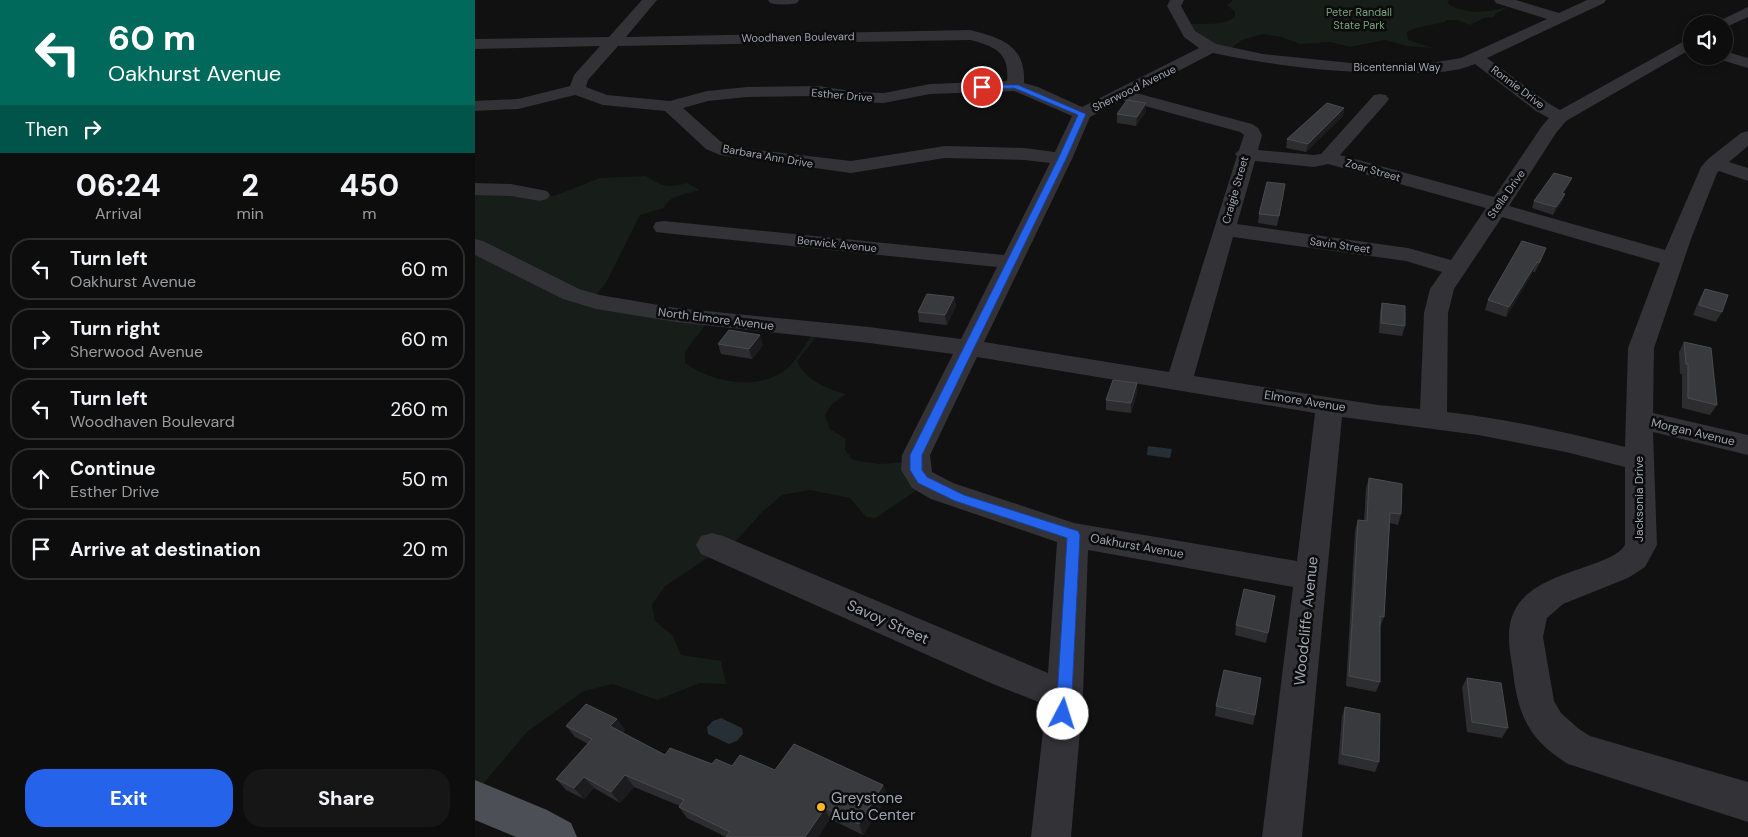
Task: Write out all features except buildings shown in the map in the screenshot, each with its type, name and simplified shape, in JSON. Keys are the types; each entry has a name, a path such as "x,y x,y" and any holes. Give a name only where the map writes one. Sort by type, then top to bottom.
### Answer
{"main road":[{"path":"475,800 533,824 557,837"}],"street":[{"path":"577,89 580,79 650,0"},
{"path":"775,0 792,0"},
{"path":"1177,0 1174,6 1189,34 1211,48"},
{"path":"1501,0 1560,18"},
{"name":"Bicentennial Way","path":"1211,48 1263,59 1351,68 1437,68 1454,65 1476,57 1599,0"},
{"path":"1733,19 1748,11"},
{"name":"Woodhaven Boulevard","path":"475,44 970,35 1002,46 1011,55 1017,64 1015,86"},
{"name":"Sherwood Avenue","path":"916,470 916,455 1062,159 1082,114 1211,48"},
{"name":"Stella Drive","path":"1433,420 1437,304 1442,289 1455,268 1498,207 1548,130 1560,117 1683,49"},
{"name":"Ronnie Drive","path":"1476,57 1542,106 1560,117"},
{"path":"1733,59 1748,63"},
{"path":"1015,86 1082,114"},
{"name":"Esther Drive","path":"670,106 707,96 747,92 818,91 858,97 884,98 930,89 1015,86"},
{"path":"475,106 518,104 577,89 603,100 623,104 670,106"},
{"name":"Craigie Street","path":"1120,94 1246,128 1253,134 1245,154 1179,381"},
{"path":"1328,158 1381,99"},
{"name":"Barbara Ann Drive","path":"670,106 713,146 727,151 809,163 851,167 945,152 1024,154 1062,159"},
{"name":"Jacksonia Drive","path":"1748,137 1715,163 1708,171 1699,189 1672,259 1641,348 1639,419 1641,545 1634,558 1617,569 1551,594 1531,612 1526,637 1536,705 1548,726 1566,742 1581,751 1748,802"},
{"name":"Zoar Street","path":"1245,154 1314,161 1328,158 1672,259"},
{"path":"1715,163 1748,175"},
{"path":"475,189 511,190 540,195"},
{"name":"Berwick Avenue","path":"664,226 1011,262"},
{"name":"Savin Street","path":"1224,229 1408,255 1455,268"},
{"name":"North Elmore Avenue","path":"475,246 571,294 596,302 676,315 969,348"},
{"name":"Elmore Avenue","path":"969,348 1378,414 1478,425 1566,442 1640,461"},
{"name":"Woodcliffe Avenue","path":"1282,837 1330,405"},
{"name":"Morgan Avenue","path":"1639,419 1748,445"},
{"name":"Oakhurst Avenue","path":"916,470 922,480 959,498 1073,535 1311,577"},
{"path":"1051,837 1065,696 1073,535"},
{"name":"Savoy Street","path":"711,545 1001,671 1065,696"}],"green space":[{"name":"Peter Randall State Park","path":"1233,0 1449,0 1447,3 1454,7 1478,12 1510,6 1495,14 1494,17 1484,18 1470,25 1457,20 1446,20 1445,22 1416,28 1407,32 1408,40 1433,48 1407,46 1385,40 1350,47 1330,42 1300,44 1281,37 1263,34 1242,40 1227,51 1202,43 1189,24 1213,24 1230,20 1235,17 1235,12 1227,5"},
{"path":"646,176 665,186 687,183 700,190 674,198 664,208 640,215 606,283 591,300 709,320 685,352 685,363 708,375 734,382 760,381 784,371 797,358 815,331 820,332 797,361 805,373 817,383 846,394 832,404 825,415 830,429 846,439 845,450 853,460 879,464 921,461 927,483 876,518 866,517 850,498 810,490 782,495 762,512 725,553 709,557 664,587 652,605 655,621 673,636 681,655 721,661 726,684 700,683 657,700 613,684 584,691 528,731 475,793 475,190 534,196 554,196 600,178"}],"shaded area":[{"path":"1148,446 1172,449 1170,458 1147,455"},
{"path":"721,718 742,728 743,734 737,741 729,744 708,734 707,727 713,721"}],"place":[{"name":"Greystone Auto Center","path":"821,807"}],"route":[{"path":"982,87 1015,86 1032,91 1082,114 1062,159 916,455 916,470 922,480 942,491 1073,535 1063,714"}]}
